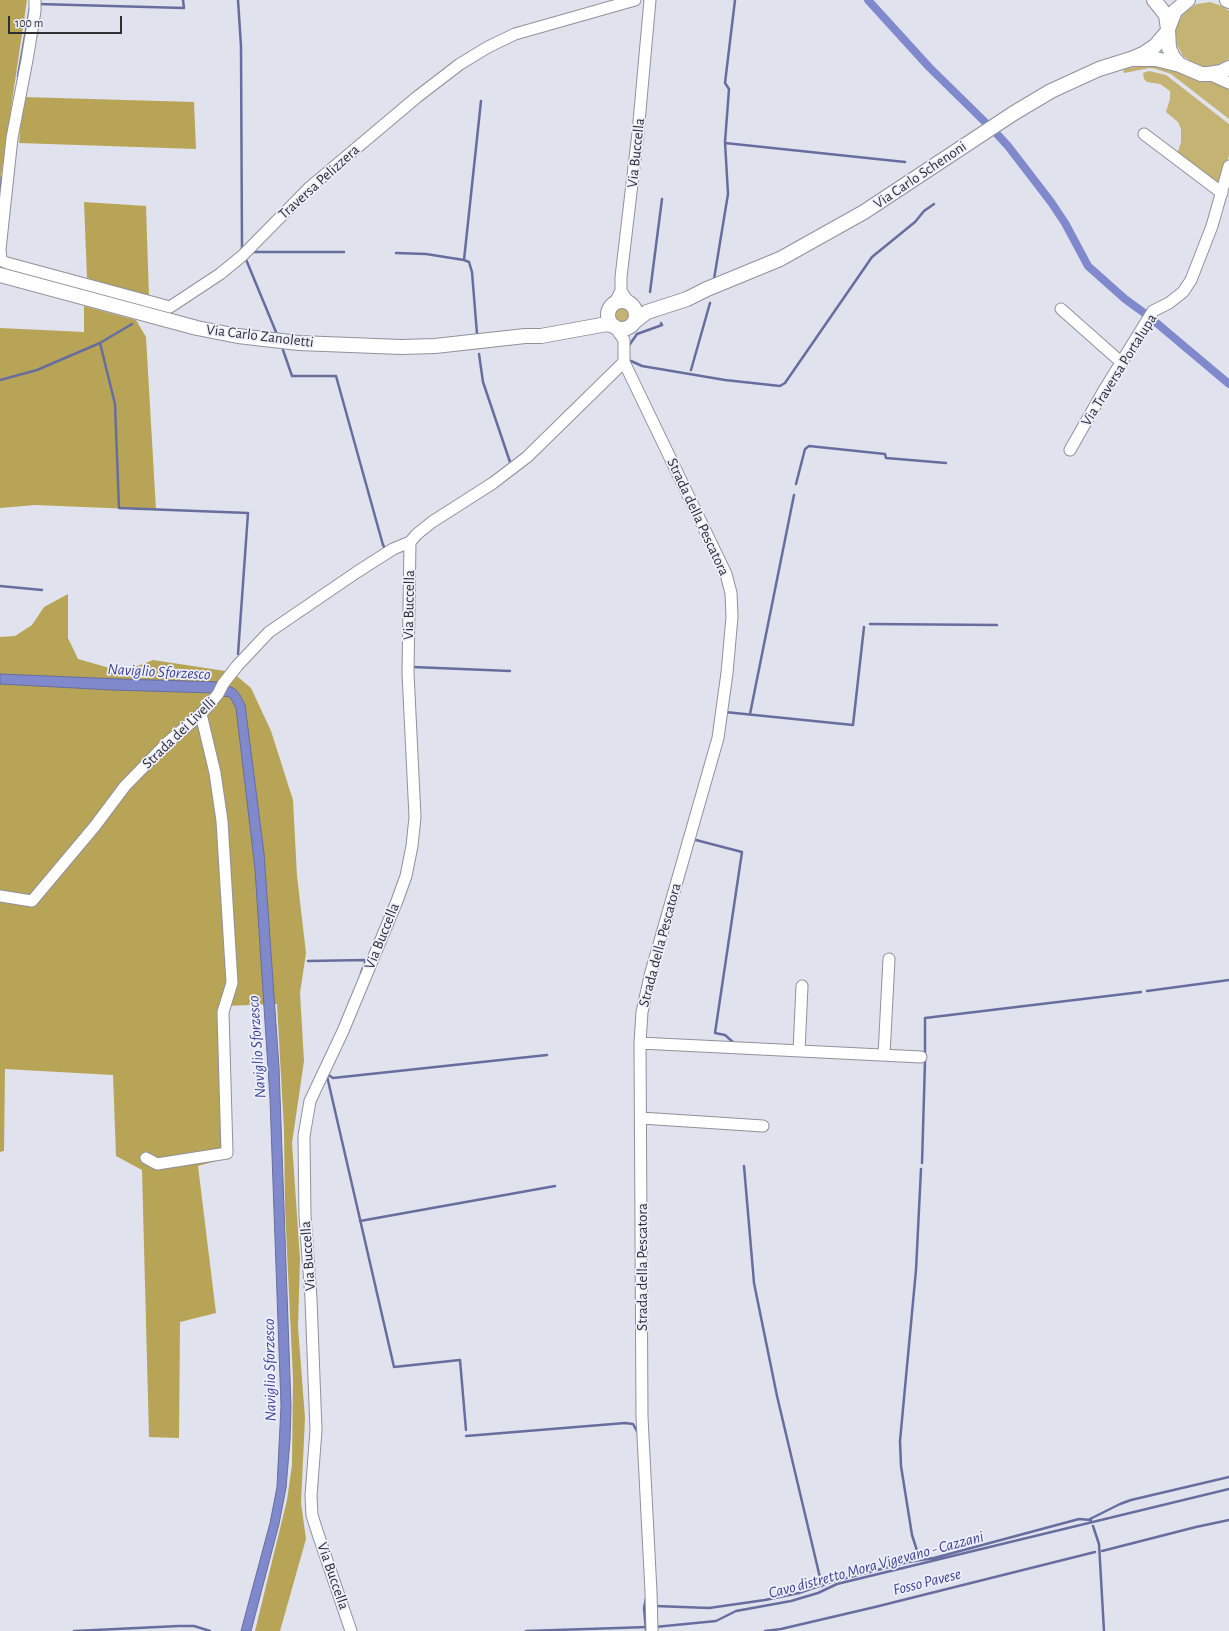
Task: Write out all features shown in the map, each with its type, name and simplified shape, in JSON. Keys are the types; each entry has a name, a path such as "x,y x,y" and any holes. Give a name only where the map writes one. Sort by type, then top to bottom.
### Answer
{"main road":[{"path":"1154,0 1166,15 1169,48 1173,57 1180,65"},
{"path":"1130,59 1152,49 1168,30 1175,11 1188,0"},
{"path":"1130,59 1156,59 1180,65 1195,72 1209,74 1221,72 1229,68"},
{"name":"Via Carlo Schenoni","path":"633,324 647,312 687,299 706,289 780,259 864,212 1007,117 1051,91 1099,69 1130,59"},
{"name":"Via Carlo Zanoletti","path":"0,275 197,328 238,336 276,341 401,347 541,336 607,324 615,326"},
{"name":"Via Carlo Schenoni","path":"631,305 706,289"},
{"path":"622,301 631,305 636,314 633,324 623,329 615,326 610,320 611,308 622,301"},
{"name":"Via Carlo Zanoletti","path":"526,336 540,330 598,317 611,308"}],"street":[{"name":"Traversa Pelizzera","path":"1,260 170,308 220,274 242,256 309,188 460,64 488,47 515,34 635,0"},
{"name":"Via Buccella","path":"622,291 621,277 638,133 650,0"},
{"path":"1,260 1,231 12,138 35,3"},
{"path":"1209,74 1229,83"},
{"path":"1144,134 1222,193"},
{"name":"Via Traversa Portalupa","path":"1070,450 1103,392 1153,311 1169,303 1183,292 1191,280 1212,226 1229,166"},
{"path":"611,308 622,291 631,305"},
{"path":"1061,308 1122,363"},
{"path":"410,542 417,534 441,516 527,458 624,362 624,340 633,324"},
{"path":"615,326 624,340"},
{"name":"Strada della Pescatora","path":"624,362 726,574 731,593 732,617 727,673 718,738 651,972 642,1012 640,1043 642,1418 652,1628"},
{"name":"Via Buccella","path":"351,1631 312,1515 311,1496 316,1430 311,1299 305,1216 304,1136 310,1101 343,1031 397,901 406,876 412,846 415,817 408,674 410,542"},
{"name":"Strada dei Livelli","path":"0,896 32,901 95,826 125,786 167,743 201,714 218,694 223,684 237,666 269,632 363,568 393,549 410,542"},
{"path":"146,1158 157,1164 227,1153 222,1012 232,983 222,821 215,773 201,714"},
{"path":"884,1055 889,958"},
{"path":"798,1051 802,986"},
{"path":"640,1043 921,1057"},
{"path":"641,1118 763,1126"}],"shaded area":[{"path":"0,0 27,0 0,183"},
{"path":"1210,2 1222,6 1229,11 1229,59 1217,65 1205,67 1193,63 1183,56 1177,45 1175,33 1178,21 1186,11 1197,4"},
{"path":"1151,64 1178,71 1199,80 1222,84 1229,87 1229,119 1171,74 1150,68 1124,73 1123,69"},
{"path":"1149,71 1166,75 1229,124 1229,155 1220,188 1177,155 1181,142 1181,129 1178,122 1166,112 1170,99 1170,91 1160,84 1147,82 1144,79 1143,73"},
{"path":"23,97 194,102 196,149 19,143"},
{"path":"84,202 146,206 149,297 87,278"},
{"path":"622,304 629,307 632,314 629,321 622,324 615,321 612,314 615,307"},
{"path":"84,306 136,320 146,337 156,510 35,505 0,508 0,328 84,332"},
{"path":"68,594 68,638 78,659 113,669 127,670 153,660 232,672 251,688 271,731 293,800 297,876 306,953 300,993 304,1061 292,1143 300,1259 298,1327 305,1418 301,1503 306,1539 280,1631 255,1631 287,1500 292,1465 293,1379 285,1208 284,1130 277,1004 224,1006 227,1158 198,1166 216,1313 180,1322 179,1438 149,1437 142,1170 116,1156 113,1075 5,1069 4,1151 0,1152 0,637 15,636 32,625 44,607"}],"water":[{"path":"0,674 220,682 215,693 112,690 0,684"},
{"path":"226,685 235,689 245,705 264,853 279,1067 291,1406 286,1488 279,1524 251,1631 241,1631 270,1523 277,1487 281,1406 270,1099 255,869 236,708 230,697 221,696"}],"waterway":[{"name":"Cavo distretto Mora Vigevano - Cazzani","path":"38,4 184,8 183,0"},
{"path":"238,0 241,46 242,251"},
{"name":"Cavo distretto Mora Vigevano - Cazzani","path":"714,279 728,194 725,142 729,89 725,83 735,0"},
{"path":"868,0 929,67 985,122"},
{"name":"Cavo distretto Mora Vigevano - Cazzani","path":"18,76 30,8"},
{"path":"464,260 481,101"},
{"path":"996,133 1008,146 1051,202 1065,223 1088,266 1125,299 1147,315"},
{"path":"725,143 905,162"},
{"name":"Cavo distretto Mora Vigevano - Cazzani","path":"0,197 2,177"},
{"path":"650,292 662,199"},
{"path":"631,361 642,366 725,380 780,386 785,383 872,257 915,222 924,211 934,204"},
{"path":"251,252 344,252"},
{"path":"396,253 426,254 469,262 472,272 477,334"},
{"path":"245,257 276,332"},
{"name":"Cavo distretto Mora Vigevano - Cazzani","path":"691,370 710,303"},
{"path":"1153,320 1229,384"},
{"path":"628,347 637,334 662,325 661,323"},
{"path":"0,380 37,370 100,343 132,324"},
{"path":"100,343 115,404 119,508 248,513 238,654"},
{"path":"283,350 292,376 336,376 383,545 386,550"},
{"path":"479,354 483,382 511,465 509,466"},
{"path":"796,484 805,449 809,446 885,454 886,458 946,463"},
{"path":"750,714 794,495"},
{"path":"0,586 42,590"},
{"path":"870,624 997,625"},
{"path":"725,712 853,725 864,627"},
{"path":"413,667 510,671"},
{"path":"692,839 742,852 715,1033 725,1035 734,1043"},
{"path":"308,961 366,960 361,973"},
{"path":"1147,991 1229,980"},
{"path":"922,1163 925,1018 1141,992"},
{"path":"327,1074 333,1078 547,1055"},
{"path":"327,1076 394,1367 460,1360 466,1430"},
{"path":"744,1166 754,1283 777,1396 822,1586"},
{"path":"920,1560 912,1535 901,1466 900,1441 916,1270 921,1169"},
{"path":"360,1221 555,1186"},
{"path":"466,1436 625,1423 633,1424 639,1435"},
{"path":"1090,1519 1131,1500 1229,1477"},
{"name":"Cavo distretto Mora Vigevano - Cazzani","path":"655,1627 716,1621 736,1611 791,1601 818,1593 837,1584 1229,1489"},
{"path":"655,1606 709,1608 765,1600 799,1593 831,1582 908,1562 934,1558 1079,1519 1091,1520"},
{"name":"Fosso Pavese","path":"1102,1551 1229,1520"},
{"path":"1093,1526 1099,1544 1104,1631"},
{"name":"Fosso Pavese","path":"765,1631 781,1629 875,1607 1095,1552"},
{"path":"646,1598 644,1608 646,1631"},
{"name":"Cavo distretto Mora Vigevano - Cazzani","path":"74,1631 179,1626 194,1626 210,1631"},
{"name":"Cavo distretto Mora Vigevano - Cazzani","path":"526,1631 648,1627"}],"water label":[{"name":"Naviglio Sforzesco","path":"159,672"},
{"name":"Naviglio Sforzesco","path":"257,1047"},
{"name":"Naviglio Sforzesco","path":"270,1370"}]}
